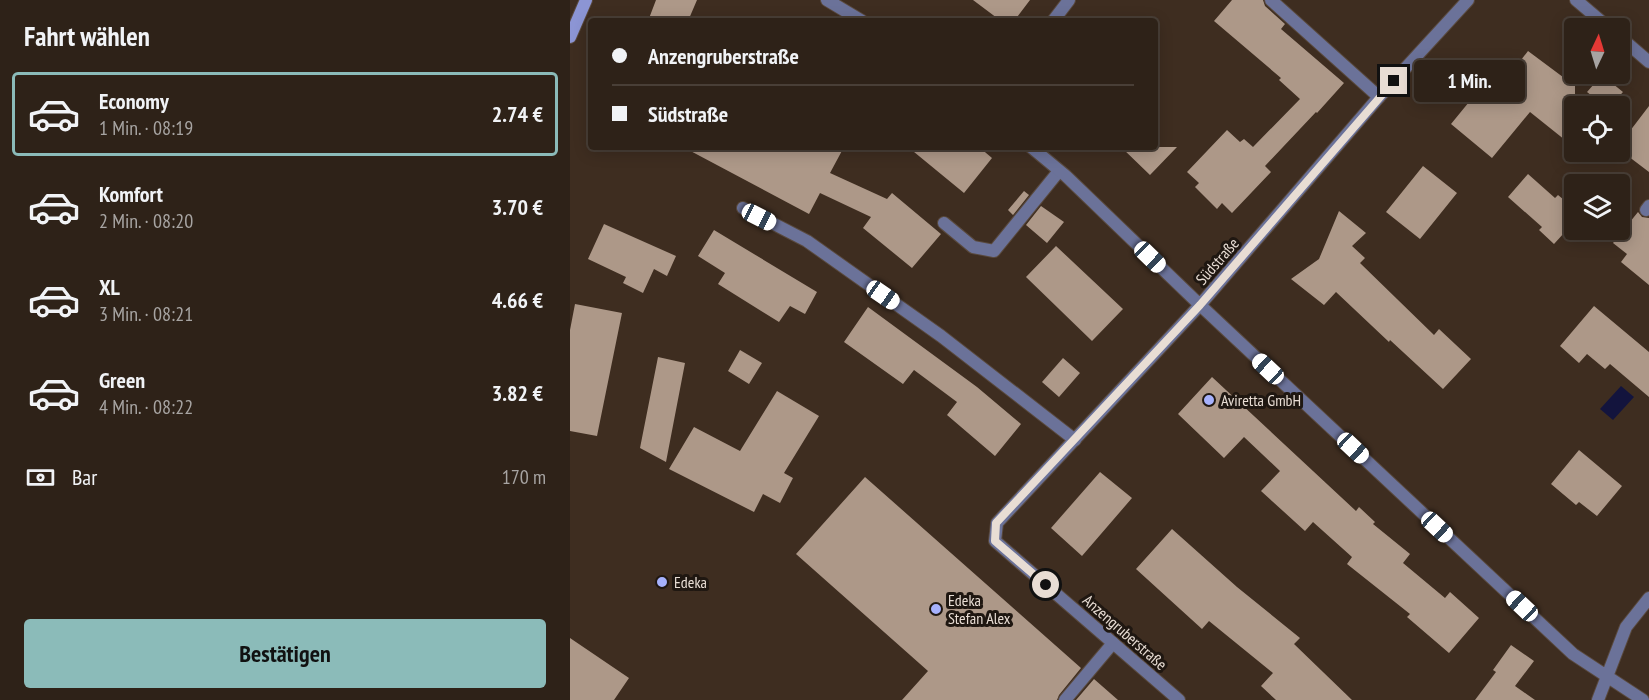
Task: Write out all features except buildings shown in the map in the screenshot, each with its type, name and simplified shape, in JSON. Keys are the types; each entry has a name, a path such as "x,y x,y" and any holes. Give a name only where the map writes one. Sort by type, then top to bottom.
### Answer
{"main road":[{"path":"570,37 586,0"}],"street":[{"path":"826,0 857,18"},
{"path":"1055,18 1069,0"},
{"path":"1271,0 1379,97"},
{"name":"Südstraße","path":"995,541 996,523 1200,305 1379,97 1468,0"},
{"path":"1576,0 1598,18"},
{"path":"1630,46 1649,62"},
{"path":"1034,150 1573,654 1643,700"},
{"path":"944,223 973,247 994,251 1059,171"},
{"path":"743,208 816,248 941,336 1075,440"},
{"name":"Anzengruberstraße","path":"995,541 1179,700"},
{"path":"1598,700 1626,627 1649,598"},
{"path":"1065,700 1113,643"}],"shaded area":[{"path":"1621,386 1634,397 1613,420 1600,409"}],"place":[{"name":"Aviretta GmbH","path":"1209,400"},
{"name":"Edeka","path":"662,582"},
{"name":"Edeka Stefan Alex","path":"936,609"}],"route":[{"path":"1046,585 995,541 996,523 1200,305 1394,81"}]}
